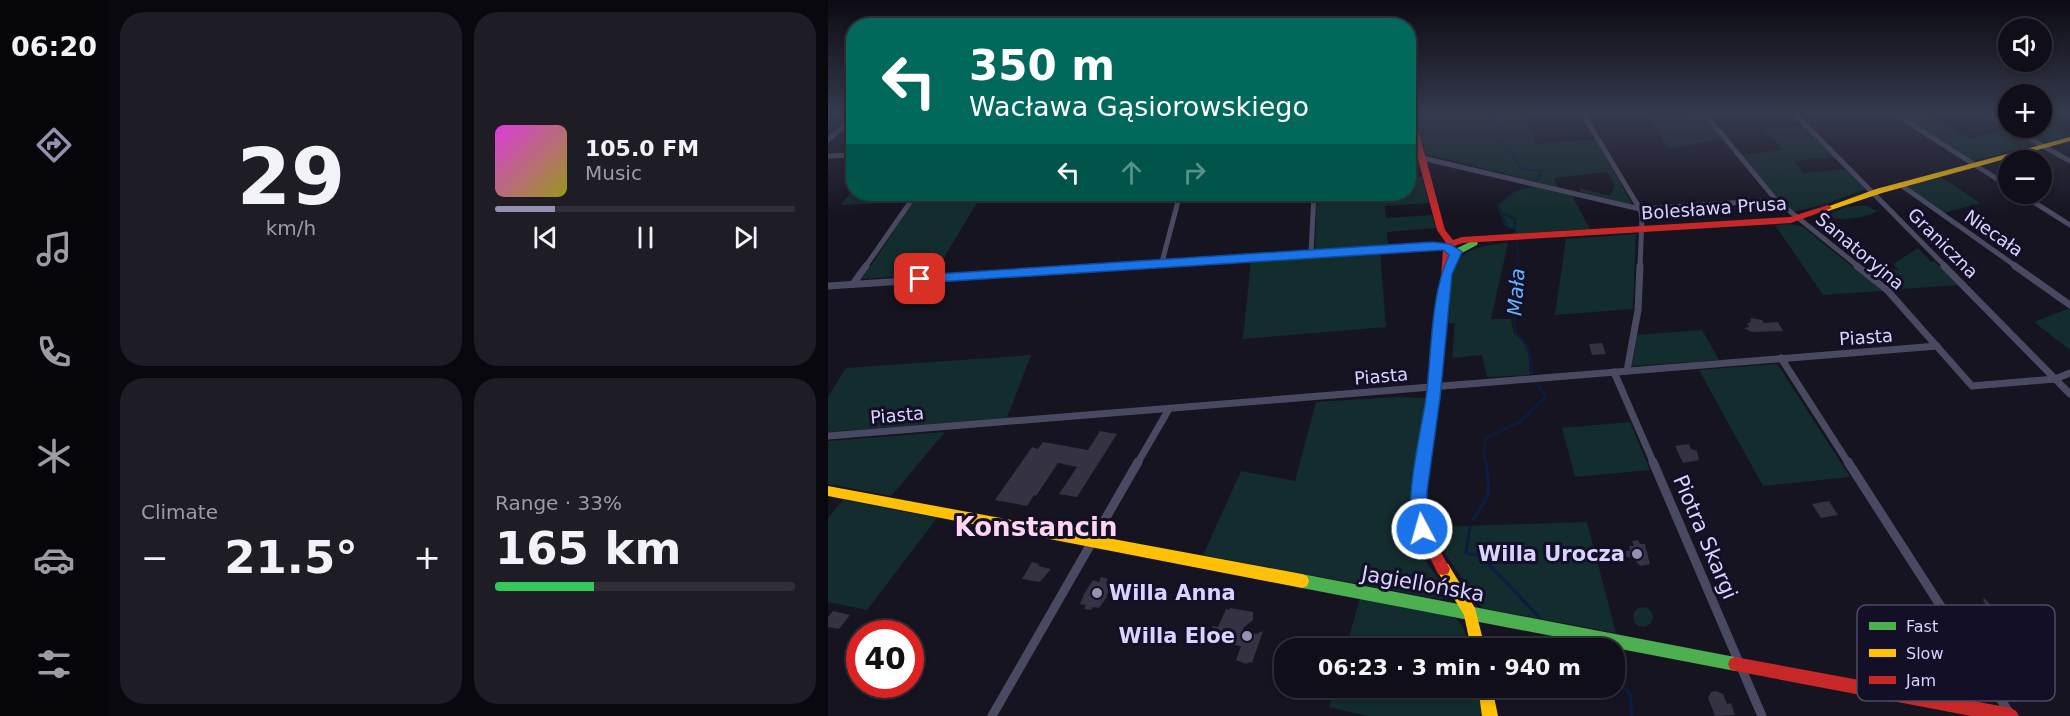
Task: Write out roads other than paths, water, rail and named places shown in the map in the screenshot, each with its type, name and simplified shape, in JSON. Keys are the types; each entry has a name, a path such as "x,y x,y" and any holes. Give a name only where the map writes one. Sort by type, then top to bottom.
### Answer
{"street":[{"path":"1419,147 1441,230 1453,247 1446,274 1434,387 1419,491 1419,513 1422,529 1430,548 1470,613 1476,638"},
{"path":"1603,147 1640,209 1638,310 1627,371"},
{"name":"Sanatoryjna","path":"1733,147 1776,200 1887,290 1972,386 2055,378"},
{"name":"Graniczna","path":"1828,147 2070,394"},
{"path":"1947,147 1998,180"},
{"name":"Bolesława Prusa","path":"1453,247 1494,239 1797,219 1872,193 2039,147"},
{"path":"2046,147 2070,161"},
{"path":"828,156 846,155"},
{"path":"1422,158 1640,209 1776,200"},
{"name":"Niecała","path":"1901,185 2070,305"},
{"path":"853,284 911,201"},
{"path":"1162,262 1178,201"},
{"path":"1311,253 1314,201"},
{"path":"2037,204 2070,225"},
{"path":"828,286 1162,262 1432,246 1453,247"},
{"name":"Piasta","path":"828,436 1937,346"},
{"path":"1781,358 1940,605"},
{"name":"Piotra Skargi","path":"1614,372 1762,716"},
{"path":"2055,378 2070,373"},
{"path":"992,716 1169,409"},
{"name":"Jagiellońska","path":"828,491 1857,686"},
{"path":"1487,698 1490,716"},
{"name":"Jagiellońska","path":"1934,701 2011,716"},
{"path":"2001,701 2011,716"}],"waterway":[{"name":"Mała","path":"1504,147 1514,157 1521,169 1540,171 1541,175 1536,181"},
{"name":"Mała","path":"1502,213 1499,205 1515,191 1532,187"},
{"name":"Mała","path":"1502,213 1515,219 1514,229 1517,234"},
{"name":"Mała","path":"1502,213 1507,227 1512,229"},
{"name":"Mała","path":"1517,242 1519,267"},
{"name":"Mała","path":"1519,267 1514,325 1516,334 1529,351 1532,373"},
{"name":"Mała","path":"1486,464 1484,449 1486,438 1521,421 1546,397 1536,383"},
{"name":"Mała","path":"1473,519 1487,498 1486,462"},
{"name":"Mała","path":"1470,526 1466,553 1481,556 1540,618"},
{"name":"Mała","path":"1625,689 1630,693 1632,716"}],"place":[{"name":"Willa Urocza","path":"1637,554"},
{"name":"Willa Anna","path":"1097,593"},
{"name":"Willa Eloe","path":"1247,636"}],"district":[{"name":"Konstancin","path":"1036,527"}]}
